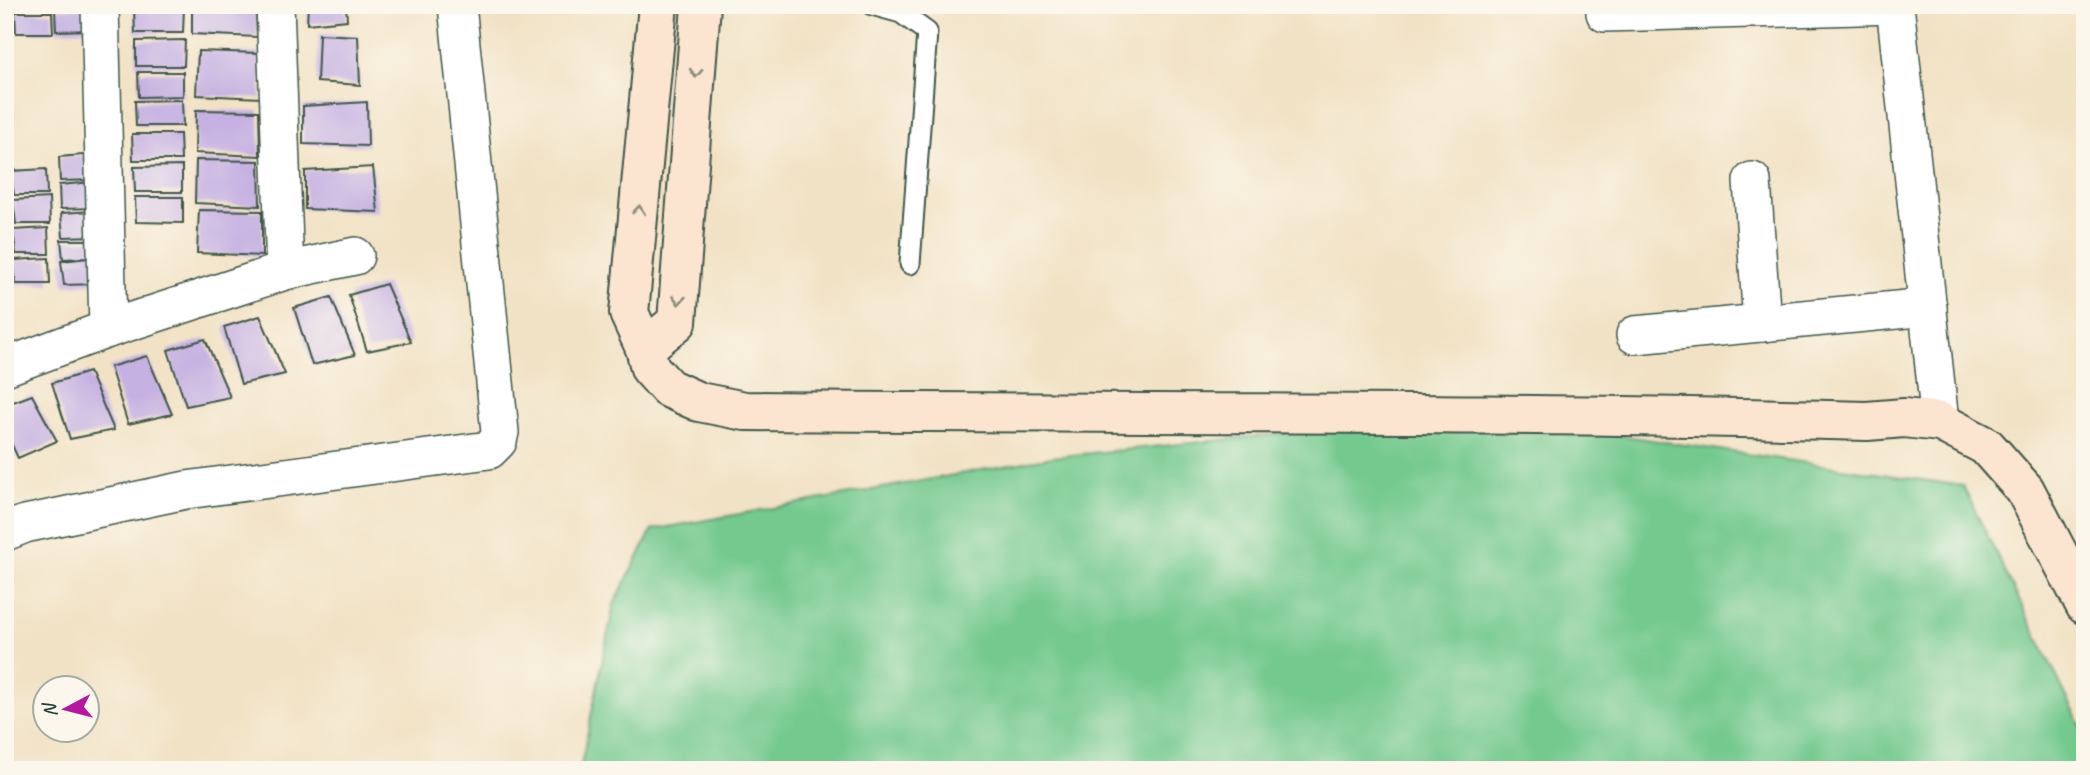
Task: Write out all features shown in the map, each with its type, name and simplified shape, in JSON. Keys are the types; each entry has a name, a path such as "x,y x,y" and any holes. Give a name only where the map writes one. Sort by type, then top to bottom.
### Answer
{"street":[{"path":"100,5 108,329"},
{"path":"275,5 285,271"},
{"path":"5,532 25,524 186,490 489,450 498,441 499,418 457,5"},
{"path":"658,5 629,313 645,348 650,368 668,388 699,402 745,411 1264,411 1867,421 1905,418 1940,422 1986,446 2025,490 2085,605"},
{"path":"645,348 677,322 701,5"},
{"path":"1605,13 1895,5 1940,422"},
{"path":"1752,181 1762,323"},
{"path":"5,367 108,329 285,271 355,256"},
{"path":"1634,335 1928,307"}],"lane":[{"path":"872,5 901,13 928,32 910,264"}],"green space":[{"path":"1476,414 1963,486 2085,734 2085,770 580,770 614,604 652,530 1052,457"}],"building":[{"path":"192,5 256,5 257,37 192,34"},
{"path":"308,5 346,5 347,20 307,24"},
{"path":"184,7 183,33 135,33 134,8"},
{"path":"92,8 93,30 56,31 55,9"},
{"path":"15,12 52,12 53,33 16,33"},
{"path":"319,34 358,36 360,85 317,82"},
{"path":"185,40 184,66 136,66 136,41"},
{"path":"198,51 260,53 261,98 196,95"},
{"path":"138,72 183,72 183,96 139,97"},
{"path":"182,100 183,126 136,126 135,101"},
{"path":"367,102 368,146 303,144 303,106"},
{"path":"196,110 259,111 260,156 195,153"},
{"path":"132,134 180,134 181,160 133,160"},
{"path":"95,154 95,180 60,181 59,157"},
{"path":"196,160 259,161 260,206 195,203"},
{"path":"182,166 182,192 135,192 134,167"},
{"path":"373,167 378,212 305,209 305,171"},
{"path":"46,169 47,195 14,195 11,171"},
{"path":"94,182 95,208 60,209 59,185"},
{"path":"135,197 183,197 183,223 136,222"},
{"path":"49,198 50,224 16,224 13,200"},
{"path":"199,210 262,211 262,256 197,253"},
{"path":"94,211 96,236 63,237 61,213"},
{"path":"48,228 49,254 16,254 13,230"},
{"path":"61,240 96,240 97,284 64,285 61,261 89,258 63,259"},
{"path":"49,258 50,284 16,284 13,260"},
{"path":"386,284 411,342 367,351 349,295"},
{"path":"331,297 355,355 312,365 294,308"},
{"path":"260,316 285,374 241,384 224,327"},
{"path":"205,339 230,397 186,406 168,350"},
{"path":"147,356 172,414 128,424 110,367"},
{"path":"89,372 114,430 70,439 52,383"},
{"path":"32,395 57,441 18,458 5,430 5,405"}]}
